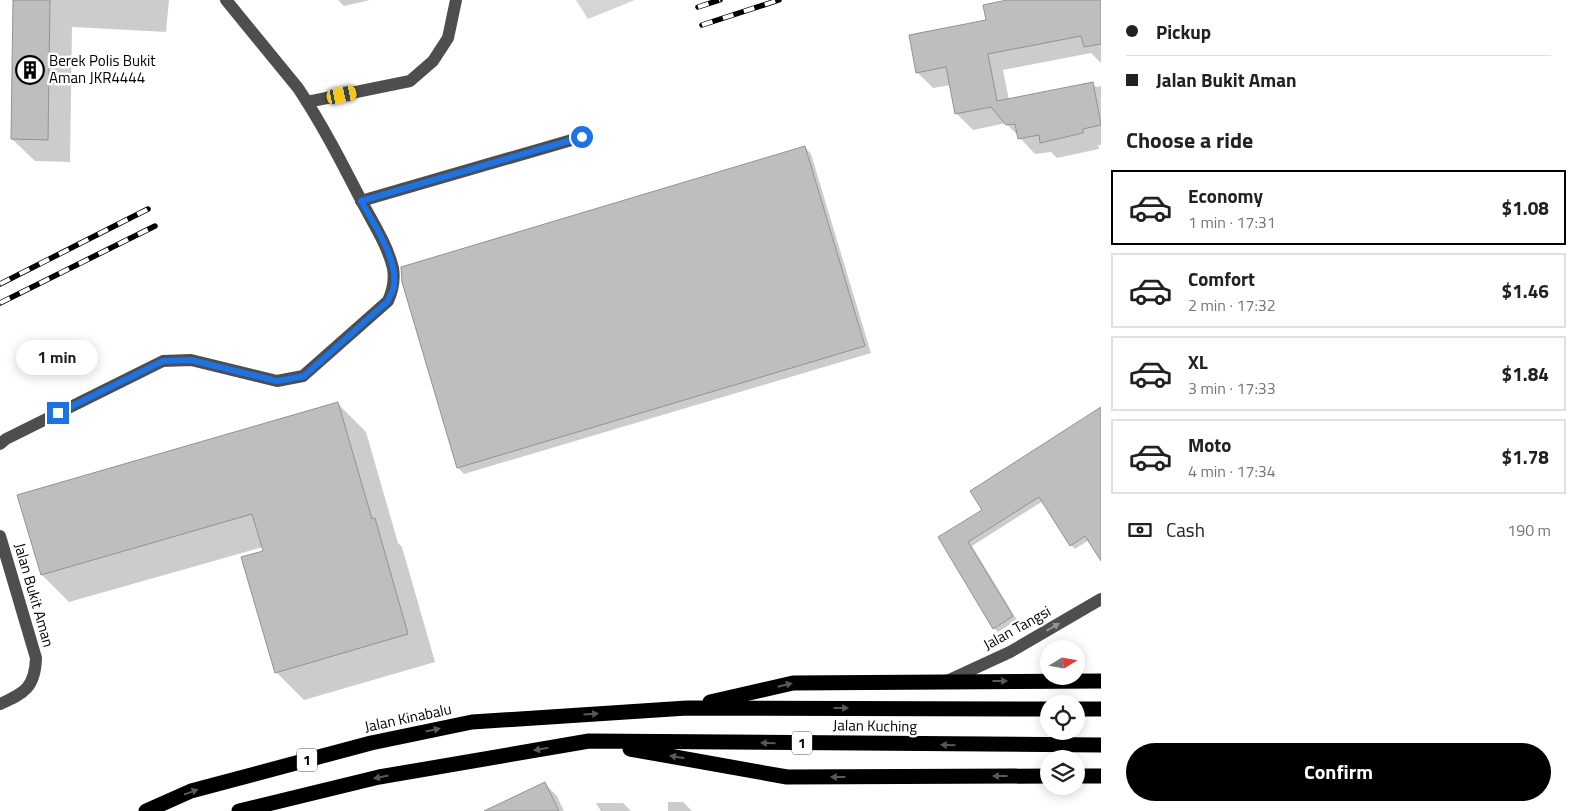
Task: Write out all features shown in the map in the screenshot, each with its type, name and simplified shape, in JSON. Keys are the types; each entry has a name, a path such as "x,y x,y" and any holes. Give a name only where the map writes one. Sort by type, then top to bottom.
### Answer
{"highway":[{"path":"687,708 793,683 1101,681"},
{"name":"Jalan Kuching","path":"687,708 1040,709"},
{"name":"Jalan Kinabalu","path":"146,811 192,791 371,743 472,722 687,708"},
{"path":"1085,709 1101,709"},
{"path":"589,741 787,778 1040,776"},
{"name":"Jalan Kuching","path":"589,741 1101,745"},
{"name":"1","path":"239,811 379,777 589,741"},
{"path":"1085,776 1101,776"}],"street":[{"path":"0,444 6,439 163,361 191,360 277,381 304,376 388,301 393,289 393,270 388,250 349,175 298,88 226,0"},
{"path":"307,102 410,81 433,61 448,38 456,0"},
{"path":"361,201 582,137"},
{"name":"Jalan Bukit Aman","path":"0,536 36,658 35,672 29,687 19,695 0,704"},
{"name":"Jalan Tangsi","path":"947,681 1010,652 1101,599"}],"shaded area":[{"path":"576,0 635,0 588,19"}],"building":[{"name":"Berek Polis Bukit Aman JKR4444","path":"13,0 50,0 48,140 11,139"},
{"path":"1007,0 1101,0 1101,44 1084,47 1081,36 988,54 997,101 1093,82 1101,125 1083,129 1083,133 1040,143 1039,135 1018,139 1015,124 1006,125 991,107 955,114 946,67 916,73 909,35 986,20 983,5"},
{"path":"805,146 865,346 457,468 402,282 401,267"},
{"path":"338,402 372,519 375,518 408,634 275,673 241,557 263,551 252,514 41,575 17,495"},
{"path":"1101,407 1101,561 1085,536 1070,546 1039,497 968,542 1013,616 993,629 938,537 982,510 970,491"},
{"path":"545,782 559,811 484,811"}],"railway":[{"path":"698,7 720,0"},
{"path":"702,25 779,0"},
{"path":"0,284 148,209"},
{"path":"0,303 155,226"}],"place":[{"name":"Berek Polis Bukit Aman JKR4444","path":"30,70"}],"route":[{"path":"58,413 163,361 191,360 277,381 304,376 388,301 393,289 393,270 388,250 361,201 582,137"}]}
